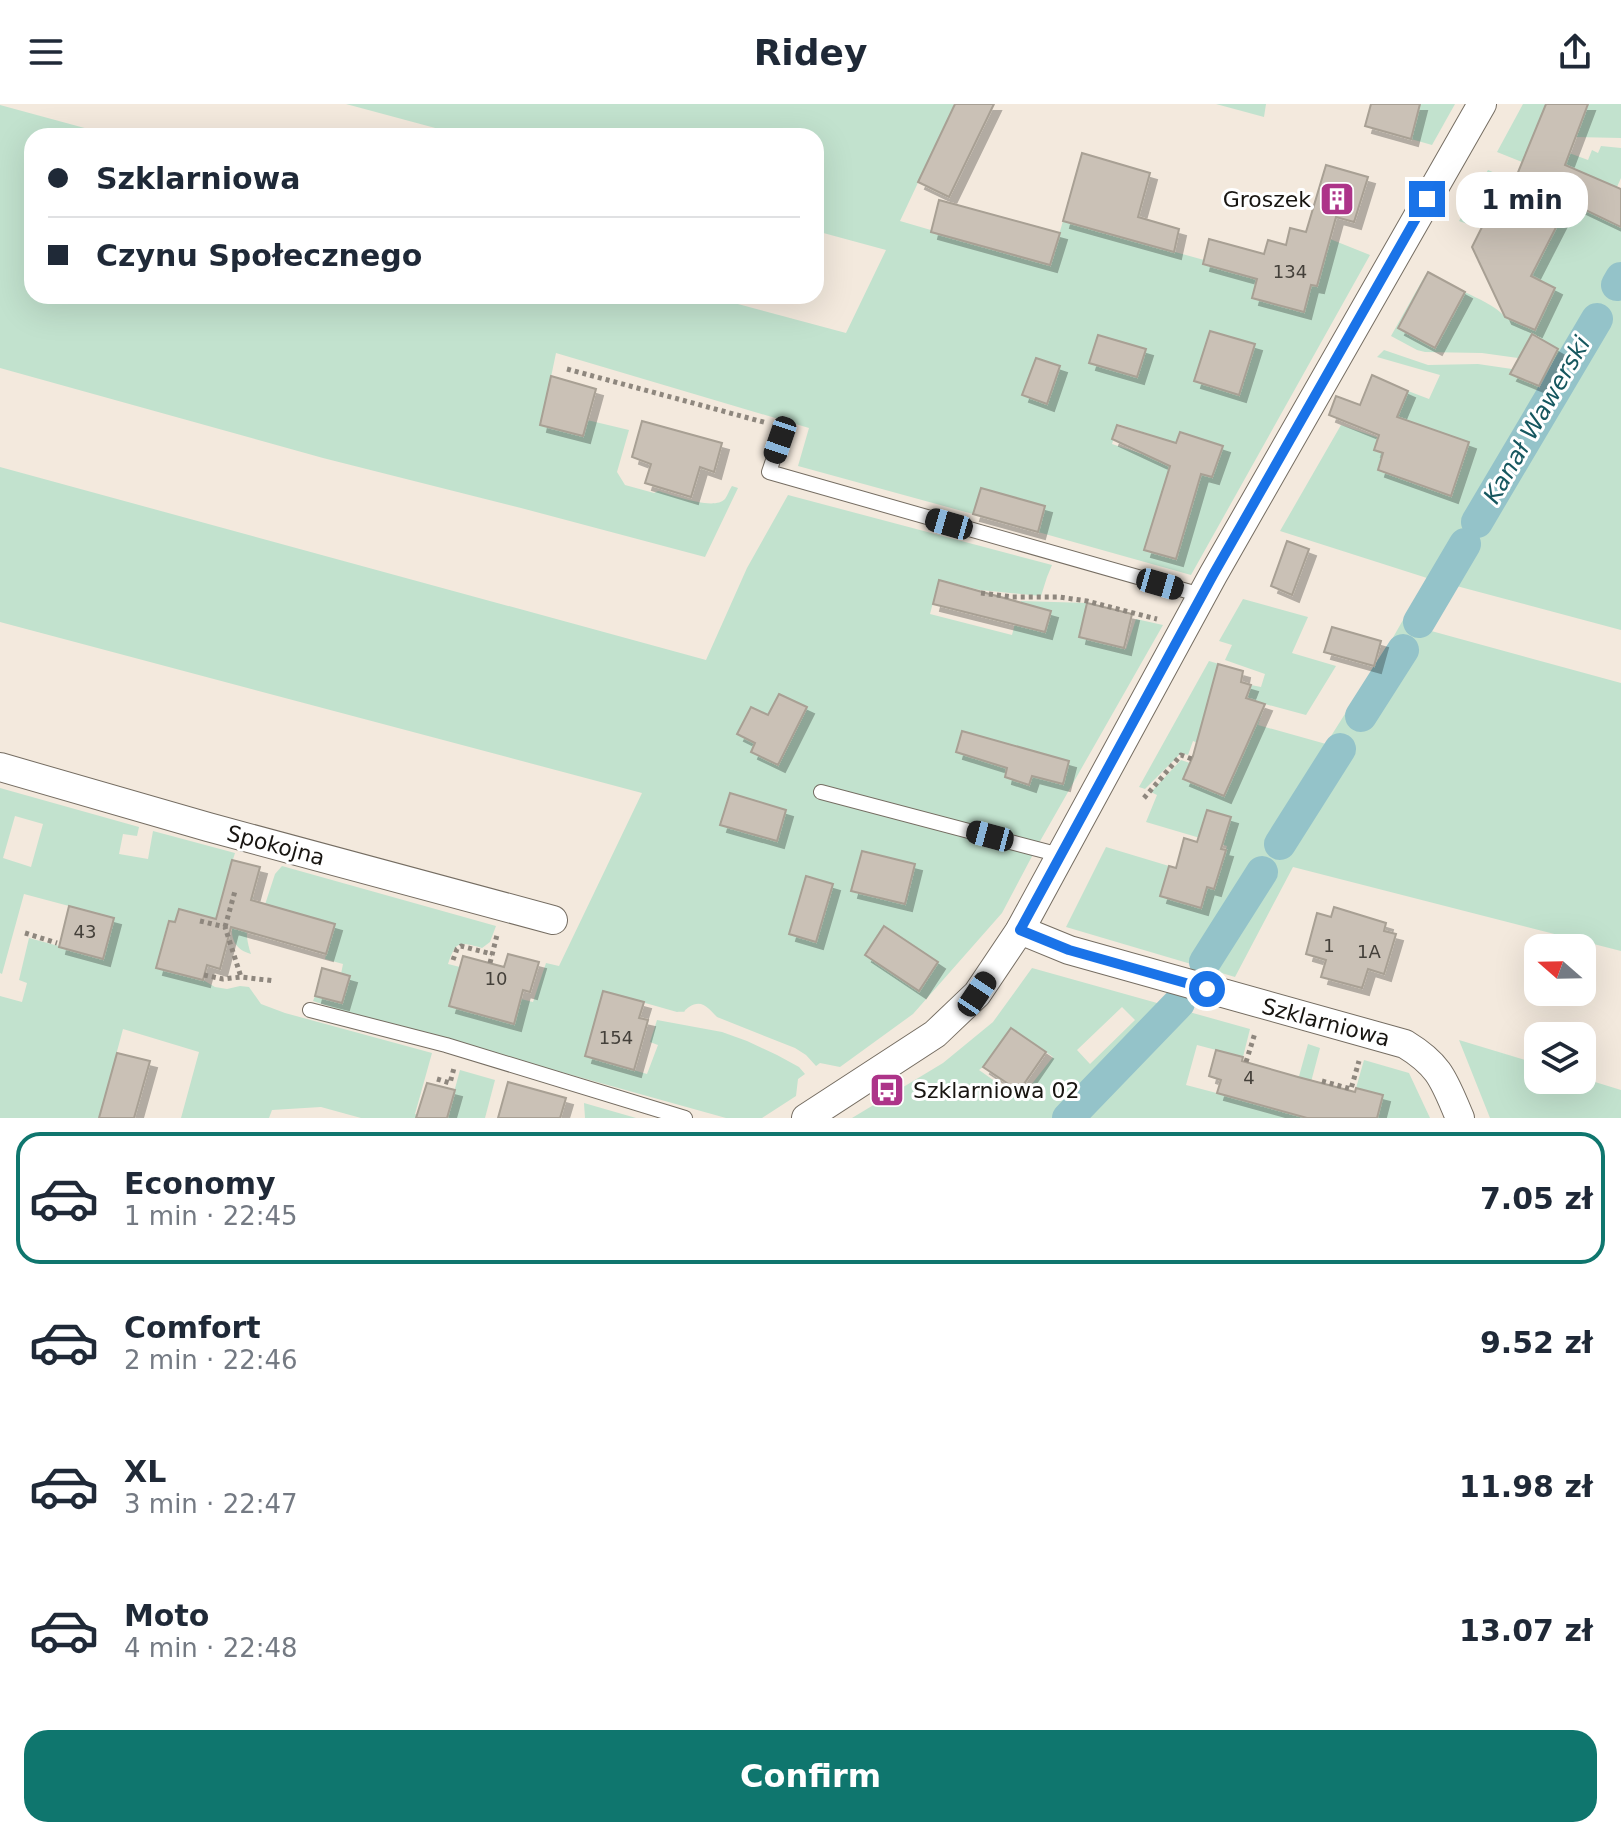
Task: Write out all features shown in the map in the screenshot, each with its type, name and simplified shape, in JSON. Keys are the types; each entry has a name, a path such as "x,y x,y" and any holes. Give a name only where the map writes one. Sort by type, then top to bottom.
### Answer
{"street":[{"path":"806,1118 935,1034 977,994 1020,930 1201,595 1482,104"},
{"name":"Spokojna","path":"0,767 553,920"},
{"name":"Szklarniowa","path":"1020,930 1082,954 1405,1044 1437,1069 1460,1118"}],"lane":[{"path":"780,440 769,472 1201,595"},
{"path":"821,792 1060,855"},
{"path":"310,1010 446,1045 685,1118"}],"path":[{"path":"567,369 765,421 780,440"},
{"path":"981,593 1087,601 1165,621"},
{"path":"1144,798 1181,755 1192,759"},
{"path":"235,891 225,927 241,977"},
{"path":"200,921 225,927"},
{"path":"490,963 499,926"},
{"path":"25,933 57,943"},
{"path":"453,960 461,946 492,954"},
{"path":"204,975 275,981"},
{"path":"1246,1062 1256,1030"},
{"path":"1322,1081 1351,1089 1359,1059"}],"green space":[{"path":"346,104 955,104 900,221 1050,265 1063,221 1204,260 1203,264 1236,273 1243,248 1264,254 1252,298 1303,312 1311,285 1317,286 1330,239 1370,255 1191,575 1038,532 1045,506 981,488 973,514 798,466 809,428 556,353 541,425 587,420 629,430 617,472 625,485 712,503 725,499 732,486 738,488 705,557 323,458 0,368 0,105 85,128 24,128 24,304 738,304 846,333 886,250 824,233 824,128 435,128","holes":["1036,358 1060,367 1047,404 1022,395","1118,424 1176,443 1180,432 1222,446 1212,477 1112,444"]},
{"path":"1216,104 1266,104 1264,117"},
{"path":"1420,104 1455,104 1432,145 1411,139"},
{"path":"1523,104 1546,104 1522,162 1497,152"},
{"path":"1585,104 1621,104 1621,138 1575,137 1588,106"},
{"path":"1601,146 1621,148 1621,178 1603,218 1621,227 1621,630 1449,584 1424,629 1621,683 1621,951 1596,945 1596,934 1555,934 1293,867 1235,977 1066,927 1106,847 1169,866 1160,895 1201,907 1207,887 1214,889 1227,846 1146,822 1157,795 1151,792 1181,760 1190,763 1239,761 1193,741 1188,755 1181,753 1145,789 1139,787 1209,661 1219,664 1207,707 1247,701 1251,685 1261,687 1265,674 1225,660 1232,645 1219,641 1243,599 1308,617 1292,653 1336,666 1306,715 1265,704 1258,725 1326,744 1427,578 1280,531 1341,425 1414,450 1424,428 1397,417 1408,391 1429,399 1440,375 1377,357 1384,350 1428,365 1478,364 1512,369 1511,373 1539,385 1558,349 1532,335 1518,358 1482,353 1425,352 1391,336 1427,272 1399,329 1435,348 1465,292 1505,317 1535,330 1555,288 1521,271 1504,183 1479,228 1459,221 1488,170 1568,204 1560,177 1569,153 1588,160 1592,150 1598,153"},
{"path":"0,467 706,660 747,568 788,495 1052,565 1041,596 980,590 939,580 930,614 1012,635 1021,601 1087,603 1079,637 1126,649 1136,619 1163,625 1002,913 913,1014 840,1067 820,1063 816,1066 795,1048 717,1017 701,1004 677,1012 603,991 585,1056 647,1074 658,1045 650,1042 657,1020 722,1032 747,1041 799,1067 805,1074 798,1079 796,1096 762,1118 726,1118 313,1001 315,996 342,1003 350,976 341,974 343,964 325,959 334,925 260,920 275,874 282,866 496,926 490,942 482,948 459,945 448,964 460,967 514,1023 521,999 533,1002 546,963 559,966 642,793 0,622","holes":["856,875 908,889 905,904 852,891"]},
{"path":"0,788 139,827 137,836 123,834 119,854 148,859 153,831 235,853 224,888 222,920 179,909 175,923 168,921 156,968 203,980 215,987 249,987 261,1004 285,1013 432,1053 415,1114 428,1118 361,1118 321,1107 272,1110 269,1118 181,1118 199,1052 123,1029 99,1118 0,1118 0,996 22,1002 27,983 19,980 29,938 103,958 114,918 24,894 0,973","holes":["15,816 43,824 31,867 3,858"]},
{"path":"241,893 253,896 247,931 251,954 241,950 233,936 233,919"},
{"path":"1032,968 1250,1029 1243,1057 1197,1045 1186,1085 1289,1112 1308,1044 1320,1048 1302,1116 1307,1118 852,1118 943,1063 993,1022","holes":["1122,1007 1135,1020 1090,1064 1077,1050","1011,1028 1053,1057 1020,1099 979,1070"]},
{"path":"1459,1040 1524,1060 1524,1094 1596,1094 1596,1082 1621,1090 1621,1118 1490,1118"},
{"path":"1364,1060 1409,1073 1430,1118 1377,1118 1383,1096 1356,1088"},
{"path":"460,1070 495,1080 485,1118 447,1118"},
{"path":"584,1103 636,1118 585,1118"}],"building":[{"path":"955,104 994,104 949,197 918,182"},
{"path":"1371,104 1420,104 1411,139 1365,126"},
{"path":"1546,104 1588,104 1565,165 1621,189 1621,227 1569,202 1531,276 1555,288 1535,330 1505,317 1472,247 1504,183 1512,187"},
{"path":"1082,153 1150,173 1138,217 1179,229 1174,252 1063,221"},
{"path":"1326,165 1368,177 1354,222 1336,217 1317,286 1311,285 1304,312 1252,298 1257,279 1203,264 1209,239 1264,254 1268,240 1286,245 1290,228 1306,232"},
{"path":"939,200 1060,233 1050,265 931,232"},
{"path":"1428,272 1465,292 1435,348 1398,328"},
{"path":"1210,331 1255,344 1239,395 1194,381"},
{"path":"1532,334 1558,349 1539,386 1510,374"},
{"path":"1098,335 1146,349 1137,377 1089,363"},
{"path":"1036,358 1060,366 1047,404 1022,395"},
{"path":"1372,375 1408,391 1397,417 1469,442 1451,496 1378,470 1383,453 1374,450 1379,435 1329,415 1336,396 1360,405"},
{"path":"551,376 596,389 583,436 540,425"},
{"path":"642,421 722,443 714,472 700,467 691,497 645,483 651,464 632,457"},
{"path":"1117,425 1176,443 1180,432 1223,446 1212,477 1201,474 1176,559 1144,550 1170,466 1112,439"},
{"path":"981,488 1045,506 1038,532 973,514"},
{"path":"1287,541 1309,549 1292,595 1271,586"},
{"path":"939,580 1051,611 1045,632 933,604"},
{"path":"1087,603 1132,614 1124,648 1079,637"},
{"path":"1332,627 1381,641 1374,666 1324,652"},
{"path":"1218,664 1243,671 1241,682 1251,685 1246,698 1265,704 1224,796 1183,779 1193,756"},
{"path":"779,694 807,707 778,765 751,752 755,743 737,734 751,707 768,715"},
{"path":"962,731 1069,761 1063,784 1032,776 1029,785 1005,777 1007,768 956,752"},
{"path":"730,793 786,810 777,841 720,825"},
{"path":"1207,810 1231,817 1221,849 1226,850 1214,889 1207,887 1201,908 1160,896 1169,866 1176,868 1184,838 1197,842"},
{"path":"862,851 915,864 905,904 851,891"},
{"path":"232,860 260,867 251,900 335,924 326,954 231,927 220,969 207,965 203,980 156,968 169,921 175,922 179,909 216,919"},
{"path":"806,876 833,884 816,942 789,934"},
{"path":"69,906 114,918 103,959 59,947"},
{"path":"1334,907 1386,923 1384,931 1396,934 1384,974 1368,969 1362,988 1321,977 1326,960 1306,954 1317,913 1331,917"},
{"path":"884,926 938,962 919,991 865,955"},
{"path":"508,954 539,962 530,992 523,990 514,1024 449,1006 463,956 504,967"},
{"path":"322,968 350,976 342,1003 315,996"},
{"path":"603,991 644,1002 639,1018 648,1020 634,1070 585,1056"},
{"path":"1011,1028 1046,1052 1019,1091 983,1067"},
{"path":"1216,1050 1298,1077 1355,1092 1356,1088 1383,1095 1377,1118 1307,1118 1217,1093 1221,1080 1209,1076"},
{"path":"117,1053 150,1061 134,1118 99,1118"},
{"path":"508,1082 566,1098 560,1118 498,1118"},
{"path":"427,1083 455,1090 447,1118 416,1118"}],"waterway":[{"name":"Kanał Wawerski","path":"1617,285 1621,278"},
{"name":"Kanał Wawerski","path":"1477,522 1597,319"},
{"name":"Kanał Wawerski","path":"1419,622 1465,544"},
{"name":"Kanał Wawerski","path":"1361,716 1403,650"},
{"name":"Kanał Wawerski","path":"1280,844 1340,749"},
{"name":"Kanał Wawerski","path":"1205,962 1262,872"},
{"name":"Kanał Wawerski","path":"1068,1118 1179,1003"}],"place":[{"name":"Groszek","path":"1337,199"},
{"name":"Szklarniowa 02","path":"887,1090"}],"route":[{"path":"1207,989 1069,950 1020,930 1213,575 1427,199"}]}
